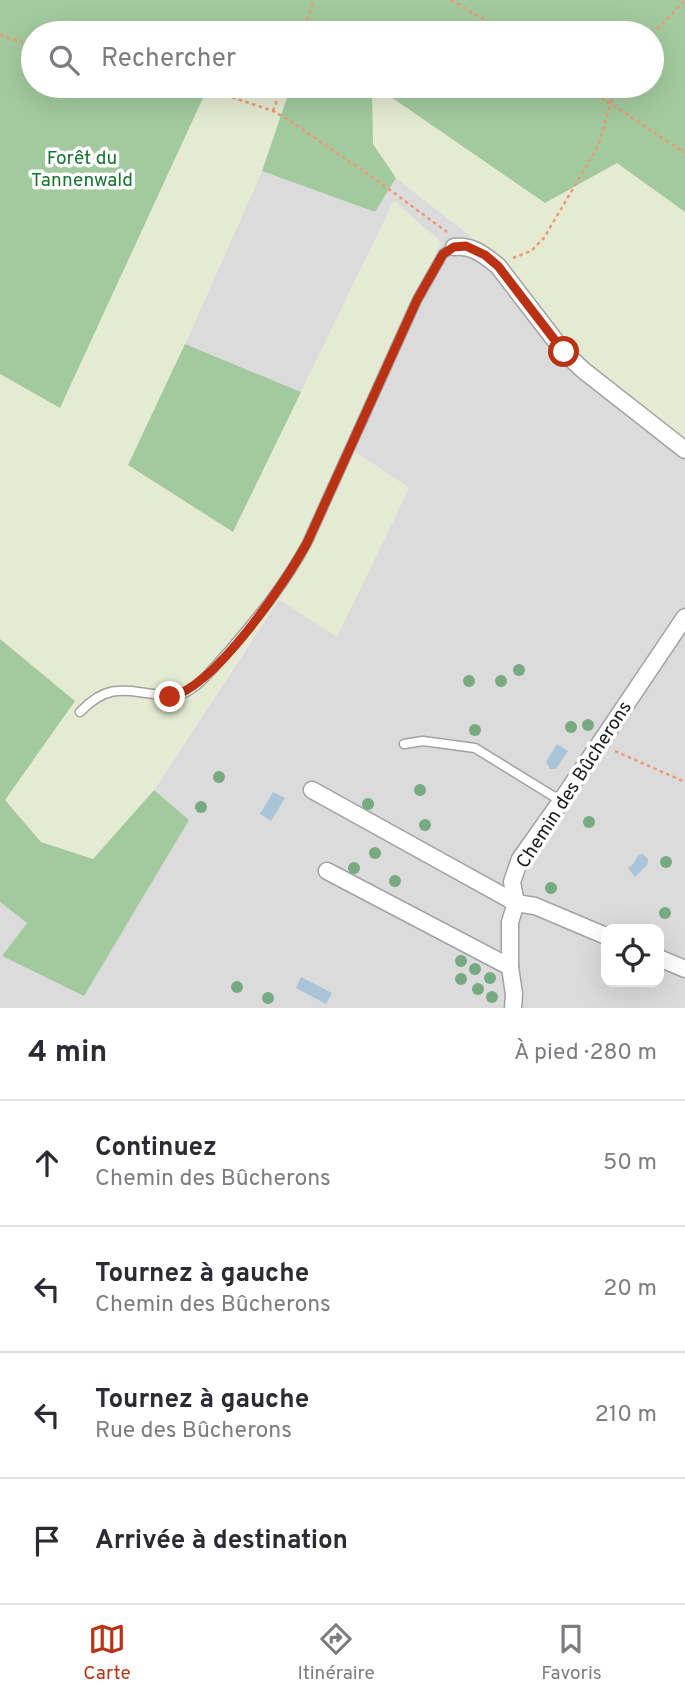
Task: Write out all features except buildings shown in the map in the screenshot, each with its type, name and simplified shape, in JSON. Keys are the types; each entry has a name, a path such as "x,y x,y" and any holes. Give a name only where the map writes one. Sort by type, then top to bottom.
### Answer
{"street":[{"path":"454,247 466,246 485,255 498,266 564,352 685,450"},
{"name":"Chemin des Bûcherons","path":"513,1008 510,922 516,903 512,882 520,859 685,617"},
{"path":"312,790 516,903 535,906 601,934"},
{"path":"327,871 510,967"},
{"path":"664,960 685,969"}],"lane":[{"path":"80,712 92,700 116,690 170,697 190,690 266,608 289,576 307,543 417,300 443,254 454,247"},
{"path":"404,744 423,741 475,748 561,801"}],"path":[{"path":"306,21 314,0"},
{"path":"451,0 486,21"},
{"path":"664,22 685,1"},
{"path":"0,35 21,42"},
{"path":"234,98 272,111 371,176 451,235 454,247"},
{"path":"272,111 277,98"},
{"path":"601,98 685,153"},
{"path":"498,266 531,251 544,238 598,146 612,98"},
{"path":"600,744 685,782"}],"shaded area":[{"path":"262,171 375,212 396,178 504,262 685,443 685,1008 0,1008 0,902 27,923 2,956 189,821 154,790 279,599 337,636 409,488 355,452 440,242 394,201 301,392 185,344"}],"green space":[{"name":"Forêt du Tannenwald","path":"0,0 685,0 685,212 617,163 545,203 392,98 664,98 664,21 21,21 21,98 203,98 60,408 0,374"},
{"path":"203,98 287,98 262,171 128,465 233,531 394,201 441,242 355,452 409,488 337,637 278,599 154,789 93,859 41,842 5,800 74,701 0,639 0,374 60,407"},
{"path":"287,98 372,98 373,144 396,178 375,212 262,171"},
{"path":"372,98 392,98 544,203 617,163 685,212 685,443 563,340 504,262 396,178 373,144"},
{"path":"185,344 301,392 233,532 128,465"},
{"path":"0,639 75,701 5,800 41,842 93,859 154,790 189,820 84,996 2,956 27,923 0,902"}],"water":[{"path":"557,744 568,751 556,769 550,769 546,762"},
{"path":"273,792 285,798 271,821 260,814"},
{"path":"643,854 648,859 647,865 635,877 628,868 638,855"},
{"path":"301,977 332,993 326,1004 296,988"}],"route":[{"path":"170,697 198,684 266,608 289,576 307,543 417,300 443,254 454,247 466,246 485,255 498,266 564,352"}]}
